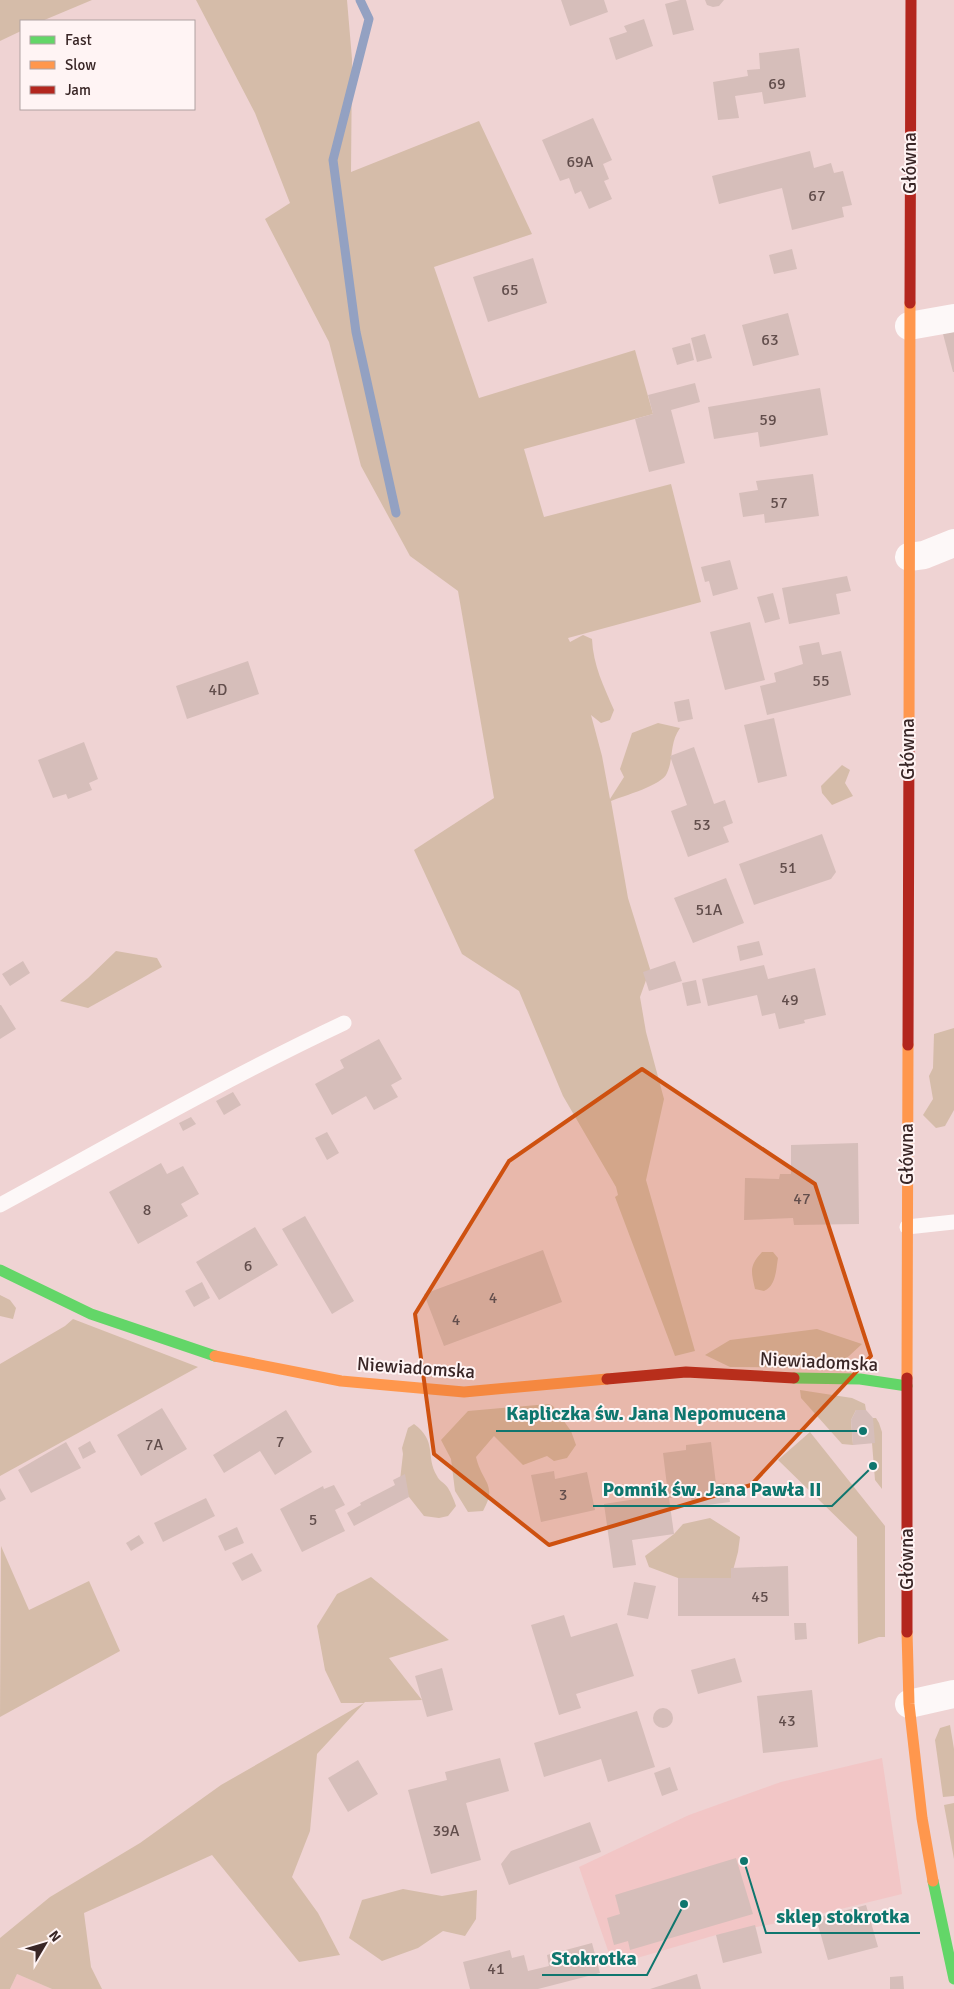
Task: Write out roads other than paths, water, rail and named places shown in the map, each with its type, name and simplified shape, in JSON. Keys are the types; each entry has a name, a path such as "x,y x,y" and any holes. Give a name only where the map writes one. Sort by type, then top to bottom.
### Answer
{"street":[{"name":"Główna","path":"911,0 906,1227 909,1704 922,1818 933,1883 954,1979"},
{"path":"910,326 954,318"},
{"path":"909,557 924,555 954,543"},
{"name":"Niewiadomska","path":"0,1270 91,1314 216,1356 342,1380 464,1392 686,1372 778,1378 860,1380 907,1386"},
{"path":"909,1704 954,1694"}],"lane":[{"path":"0,1205 272,1057 344,1023"},
{"path":"906,1227 954,1222"}],"waterway":[{"path":"360,0 369,19 333,160 356,332 396,513"}],"place":[{"name":"Kapliczka św. Jana Nepomucena","path":"863,1431"},
{"name":"Pomnik św. Jana Pawła II","path":"873,1466"},
{"name":"sklep stokrotka","path":"744,1861"},
{"name":"Stokrotka","path":"684,1904"}]}
